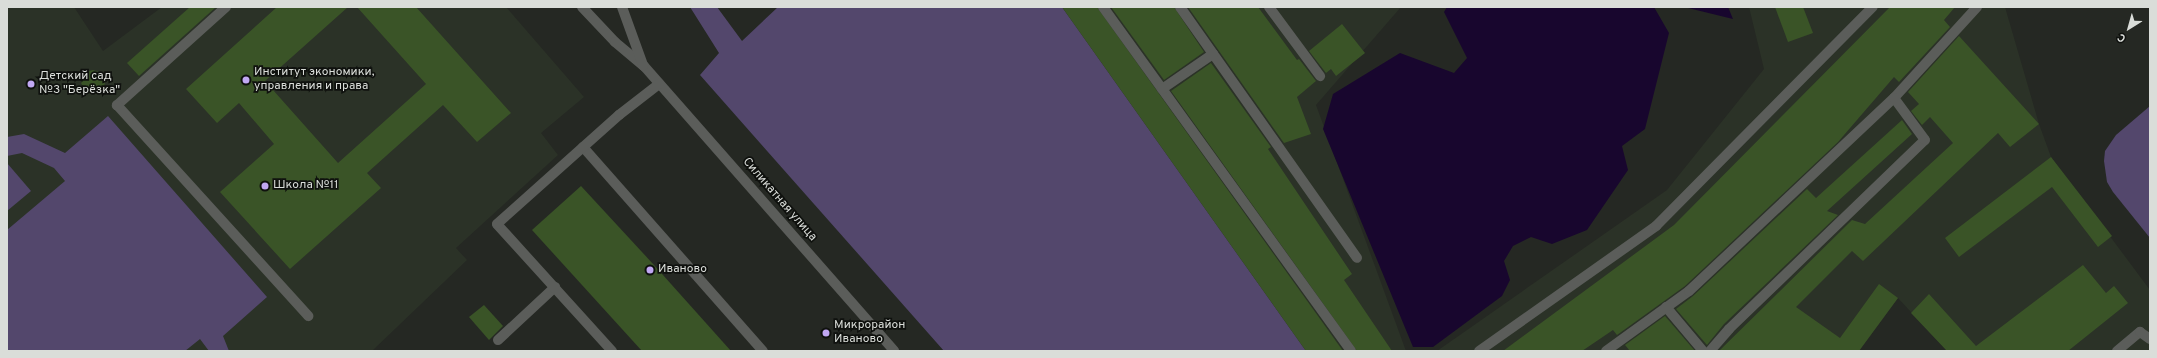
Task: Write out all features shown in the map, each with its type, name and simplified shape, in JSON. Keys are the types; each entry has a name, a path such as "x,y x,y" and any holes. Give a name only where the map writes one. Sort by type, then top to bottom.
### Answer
{"street":[{"path":"226,7 117,105 308,316"},
{"path":"582,7 615,42 644,66"},
{"path":"622,7 644,66"},
{"path":"1103,7 1351,351"},
{"path":"1180,7 1357,258"},
{"path":"1269,7 1320,76"},
{"path":"1479,351 1656,226 1873,7"},
{"path":"1611,350 1689,291 1894,98 1977,7"},
{"path":"1162,89 1213,54"},
{"name":"Силикатная улица","path":"644,66 894,351"},
{"path":"612,351 498,224 583,147 659,84"},
{"path":"1710,351 1729,329 1925,140 1894,98"},
{"path":"583,147 763,351"},
{"path":"498,340 555,287"},
{"path":"1666,307 1703,351"},
{"path":"2117,351 2140,332 2150,339"}],"shaded area":[{"name":"Школа №11","path":"7,7 74,7 103,51 162,7 506,7 584,97 541,133 558,155 456,248 467,260 372,351 7,351"},
{"path":"690,7 717,7 742,41 778,7 1062,7 1306,351 944,351 700,75 719,53"},
{"path":"1062,7 1401,7 1316,105 1406,351 1306,351"},
{"path":"1447,7 1654,7 1669,33 1645,129 1622,146 1628,170 1587,230 1552,244 1531,237 1513,246 1504,261 1510,280 1502,296 1433,347 1413,347 1323,129 1333,94 1400,53 1454,73 1467,58 1444,12"},
{"path":"1684,7 1728,7 1733,19"},
{"path":"1749,7 2005,7 2039,124 2051,157 2150,290 2150,351 1947,351 1898,298 1859,351 1437,351 1667,190 1764,69"},
{"path":"2150,106 2150,238 2113,192 2107,182 2104,161 2105,151 2116,135"},
{"path":"108,116 267,297 223,336 229,351 209,351 200,339 185,351 7,351 7,230 65,181 54,168 22,153 7,156 7,137 24,134 65,153"},
{"path":"7,163 31,191 7,211"}],"building":[{"path":"190,7 216,7 139,76 127,63"},
{"path":"277,7 348,7 265,81 338,163 426,84 357,7 416,7 511,113 477,142 443,105 367,173 381,188 290,269 220,192 274,144 239,103 217,123 186,89"},
{"path":"1062,7 1097,7 1343,351 1306,351"},
{"path":"1111,7 1174,7 1204,52 1164,80"},
{"path":"1188,7 1258,7 1297,60 1299,59 1316,81 1297,97 1311,134 1284,143"},
{"path":"1775,7 1803,7 1813,33 1788,42"},
{"path":"1890,7 1955,7 1944,20 1950,27 1899,82 1894,77 1838,142 1685,286 1617,335 1613,330 1582,351 1503,351 1674,225"},
{"path":"1342,24 1365,53 1336,76 1331,69 1326,73 1309,51"},
{"path":"1959,36 2039,124 2010,147 1998,133 1863,261 1852,251 1796,307 1840,338 1879,284 1898,298 1859,351 1719,351 1852,220 1865,224 1953,143 1930,117 1922,125 1911,111 1919,104 1908,92"},
{"path":"1211,63 1271,147 1268,149 1352,274 1344,280 1392,351 1357,351 1171,91"},
{"path":"93,70 107,75 103,90 95,94 87,93 81,83 85,72"},
{"path":"1902,120 1912,134 1827,211 1838,215 1724,324 1707,345 1676,309 1693,296 1807,189 1816,198"},
{"path":"2051,157 2112,236 2098,247 2052,187 1959,257 1945,238"},
{"path":"581,186 731,351 642,351 532,230"},
{"path":"2083,265 2106,293 2114,286 2128,303 2068,351 1947,351 1911,313 1929,294 1976,346"},
{"path":"484,305 503,326 489,340 469,317"},
{"path":"1665,316 1695,351 1630,351 1625,345"}],"place":[{"name":"Институт экономики, управления и права","path":"246,80"},
{"name":"Детский сад №3 \"Берёзка\"","path":"31,84"},
{"name":"Школа №11","path":"265,186"},
{"name":"Иваново","path":"650,270"},
{"name":"Микрорайон Иваново","path":"826,333"}]}
